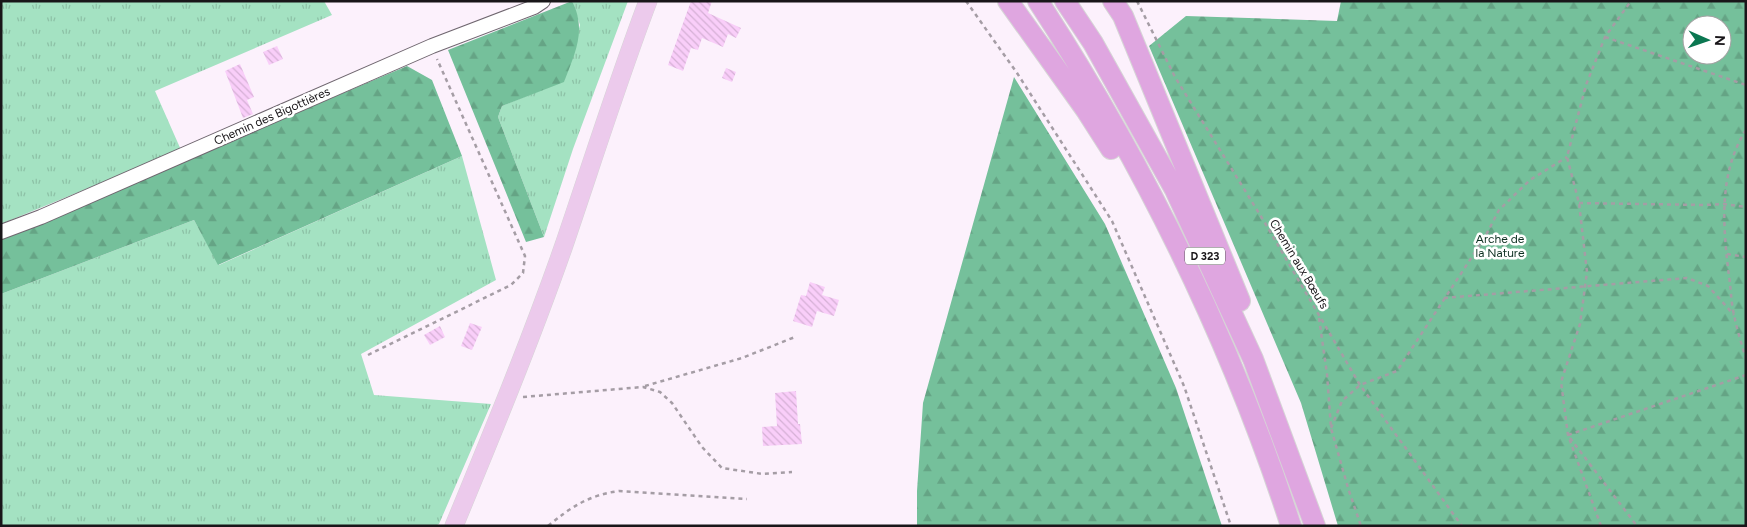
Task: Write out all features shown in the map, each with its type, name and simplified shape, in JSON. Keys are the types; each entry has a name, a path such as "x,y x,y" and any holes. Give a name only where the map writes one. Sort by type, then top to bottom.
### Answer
{"highway":[{"path":"1008,1 1092,118 1160,230 1178,248"},
{"name":"D 323","path":"1038,1 1072,55 1154,200 1178,248 1238,382 1264,448 1291,526"},
{"name":"D 323","path":"1065,1 1093,44 1175,190 1253,359 1315,526"},
{"path":"1113,1 1123,16 1285,410 1315,526"}],"main road":[{"path":"454,526 506,398 562,249 648,1"}],"street":[{"name":"Chemin des Bigottières","path":"1,232 41,217 432,46 534,7 543,1"}],"path":[{"path":"966,1 1017,73 1112,221 1184,386 1231,526"},
{"name":"Chemin aux Bœufs","path":"1137,1 1175,77 1265,223 1360,385 1462,526"},
{"path":"1601,526 1568,435 1561,382 1580,324 1587,272 1579,203 1567,157 1586,85 1605,37 1631,1"},
{"path":"1605,37 1746,85"},
{"path":"368,355 511,284 523,273 524,256 432,46"},
{"path":"1746,130 1737,143 1730,167 1724,204 1734,315 1746,359"},
{"path":"1331,428 1342,400 1360,385 1397,371 1485,238 1499,210 1530,180 1567,157"},
{"path":"1579,203 1724,204 1746,207"},
{"path":"1727,254 1746,257"},
{"path":"1444,298 1687,278 1708,286 1734,315"},
{"path":"1318,314 1327,374 1331,428 1361,526"},
{"path":"506,398 643,387 742,358 795,337"},
{"path":"1568,435 1746,375"},
{"path":"643,387 660,392 672,403 702,447 722,468 763,474 792,472"},
{"path":"1568,435 1637,526"},
{"path":"548,526 567,510 587,499 619,491 747,499"}],"green space":[{"path":"1,1 324,1 332,15 155,91 181,150 1,224"},
{"path":"572,1 628,1 573,149 544,237 498,117 502,106 564,81 580,25"},
{"path":"572,1 579,22 579,32 578,42 564,82 502,106 498,117 544,237 526,242 448,50"},
{"name":"Arche de la Nature","path":"1341,1 1746,1 1746,526 1338,526 1301,403 1149,46 1186,16 1337,21"},
{"path":"407,66 432,80 462,156 218,265 194,220 1,294 1,238"},
{"path":"1014,77 1105,224 1176,388 1222,526 917,526 917,491 923,403"},
{"path":"462,156 496,280 361,354 374,395 491,404 439,524 435,526 1,526 1,294 194,220 219,265"}],"building":[{"path":"691,1 712,1 708,13 741,28 736,38 728,34 723,47 702,38 698,50 691,48 683,71 668,65"},
{"path":"277,46 283,59 269,65 263,52"},
{"path":"240,64 254,97 247,100 253,114 243,118 225,71"},
{"path":"726,68 736,72 732,82 722,78"},
{"path":"810,282 825,287 822,295 839,300 834,316 817,311 812,327 793,321 801,295 806,296"},
{"path":"470,323 482,327 472,350 461,346"},
{"path":"440,326 445,337 430,345 424,335"},
{"path":"796,391 798,424 800,424 802,444 763,446 762,427 777,426 775,393"}]}
